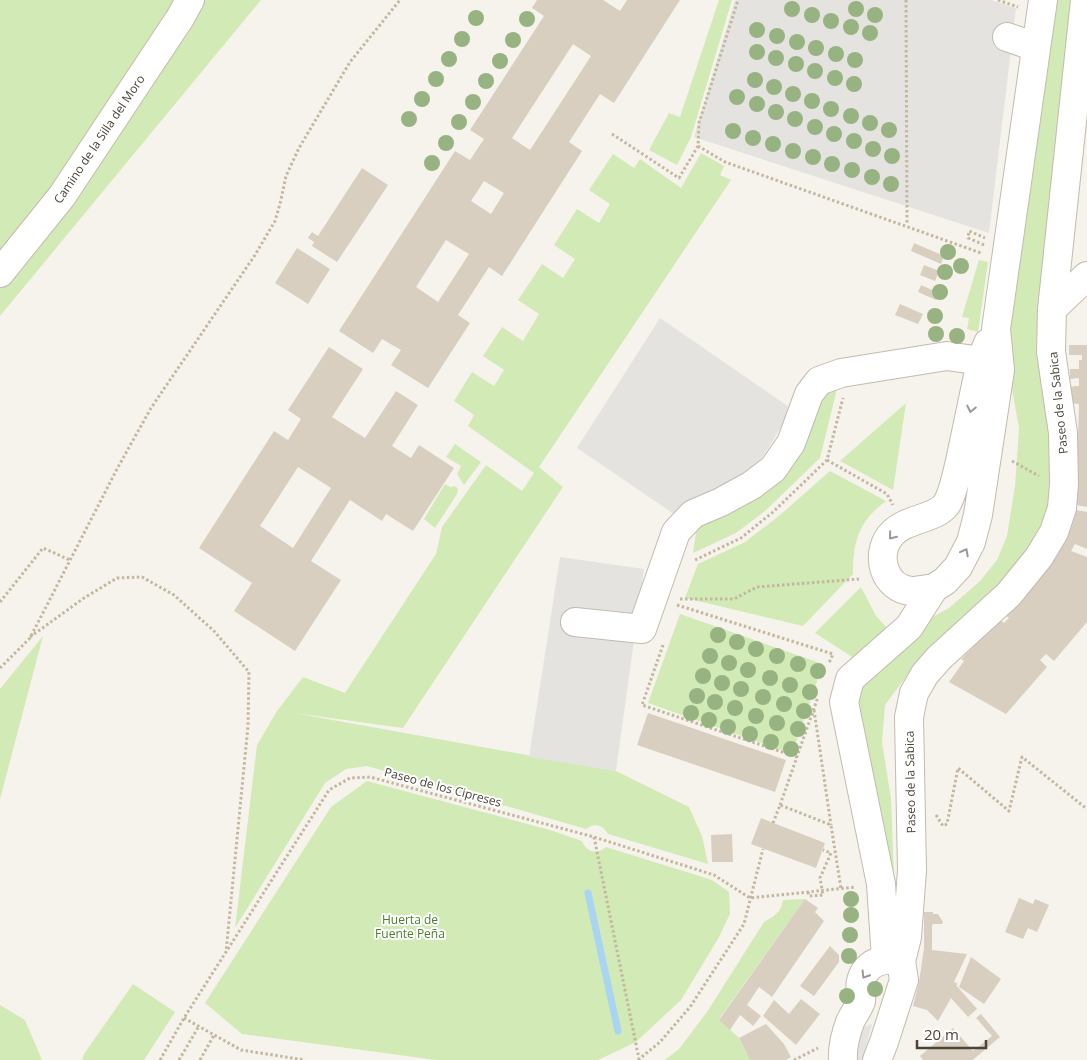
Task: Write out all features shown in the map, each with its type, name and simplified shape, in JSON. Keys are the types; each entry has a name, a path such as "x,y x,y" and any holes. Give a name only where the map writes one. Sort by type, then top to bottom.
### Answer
{"street":[{"name":"Camino de la Silla del Moro","path":"0,273 62,196 190,0"},
{"path":"875,1060 884,1042 904,980 894,960 881,884 844,702 850,679 908,628 934,588 958,567 971,542 978,515 1000,370 996,329 1043,0"},
{"name":"Paseo de la Sabica","path":"894,960 907,937 911,887 910,716 914,693 925,674 1009,594 1039,557 1054,532 1062,508 1064,484 1063,433 1051,352 1052,309 1080,102 1085,0"},
{"path":"1007,37 1036,47"},
{"path":"1052,309 1087,276"},
{"path":"934,588 911,591 895,585 884,570 882,552 890,535 904,524 929,516 945,505 957,477 981,361 996,329"},
{"path":"575,622 642,629 676,532 693,514 721,502 752,485 773,469 791,443 809,394 819,381 841,373 947,356 981,361"},
{"path":"843,1060 844,1043 850,1022 870,1007 891,973 894,960"},
{"path":"870,1007 870,1049 875,1060"}],"path":[{"path":"30,638 151,408 255,255 275,221 286,176 299,148 350,62 400,0"},
{"path":"612,134 679,178 698,146 699,123 738,0"},
{"path":"906,0 907,225"},
{"path":"998,0 1020,8 1022,0"},
{"path":"698,146 725,162 907,225 983,254 984,245 968,238 969,231"},
{"path":"692,566 696,558 747,533 773,512 827,460 846,390"},
{"path":"827,460 887,494 893,505"},
{"path":"1010,460 1044,479"},
{"path":"0,602 43,548 70,560"},
{"path":"0,668 30,638 84,598 117,578 142,577 174,594 214,631 249,672 248,726 226,953"},
{"path":"680,599 734,599 757,587 859,579"},
{"path":"683,591 677,606 833,654 828,668"},
{"path":"664,642 642,705 797,757"},
{"path":"773,823 819,692"},
{"path":"814,709 841,889"},
{"path":"943,826 947,824 958,768 1009,811 1022,757 1087,808"},
{"name":"Paseo de los Cipreses","path":"160,1060 184,1018 329,790 350,778 370,777 594,837 714,875 750,898"},
{"path":"780,805 831,825"},
{"path":"594,837 638,1060 660,1042 690,1007 744,924 763,849"},
{"path":"822,891 820,878 831,853 823,850"},
{"path":"750,898 881,884"},
{"path":"184,1018 241,1050 305,1060"},
{"path":"179,1060 199,1026"},
{"path":"200,1060 214,1035"}],"green space":[{"path":"0,0 261,0 0,316"},
{"path":"719,0 732,0 691,137 677,165 649,150 669,113 680,117"},
{"path":"1049,0 1075,0 1050,502 1043,526 1032,545 999,584 924,657 885,705 882,742 891,799 894,879 893,926 857,695 859,685 929,619 949,608 980,581 997,560 1007,536 1015,486 1019,428 1001,327"},
{"path":"701,153 724,166 720,175 731,180 539,467 563,487 403,728 294,713 616,771 689,807 702,836 708,864 608,834 604,828 595,825 586,829 367,766 346,769 325,783 235,928 257,745 277,711 303,677 345,693 436,554 442,527 486,465 522,491 534,473 468,426 474,415 454,401 472,372 494,386 504,370 483,356 502,327 523,341 539,314 518,300 542,264 563,278 575,259 554,245 577,209 599,223 610,204 589,190 613,154 634,168 640,159 681,188"},
{"path":"979,260 988,262 978,332 967,329 969,318 962,317"},
{"path":"837,389 820,458 765,511 736,533 693,553 697,526 732,512 755,499 775,483 820,396"},
{"path":"906,403 893,490 840,461"},
{"path":"455,444 481,462 464,485 457,474 461,466 446,457"},
{"path":"830,471 886,501 869,516 859,533 854,551 853,574 803,626 685,598 698,564 745,542 780,515"},
{"path":"445,484 450,487 455,486 458,489 457,494 435,528 424,519"},
{"path":"861,587 876,616 891,632 860,662 815,633"},
{"path":"680,614 823,664 792,754 648,703"},
{"path":"43,636 0,799 0,689"},
{"name":"Huerta de Fuente Peña","path":"367,781 550,830 582,841 586,848 592,851 596,852 606,847 712,880 729,892 730,914 718,939 681,1000 636,1042 598,1060 436,1060 242,1034 205,1003 331,807"},
{"path":"805,899 719,1019 739,1038 750,1060 665,1060 679,1049 707,1012 764,922 777,913 781,908 783,900"},
{"path":"133,984 175,1012 144,1060 82,1060 84,1054"},
{"path":"0,1005 25,1020 42,1060 0,1060"}],"shaded area":[{"path":"735,0 991,0 1016,8 989,233 694,137"},
{"path":"660,318 792,409 762,458 731,487 677,516 577,448"},
{"path":"560,557 644,569 616,771 529,757"},
{"path":"872,1024 862,1060 856,1060 864,1027"}],"building":[{"path":"537,0 603,0 620,11 627,0 680,0 614,103 600,94 569,142 582,151 502,276 489,267 458,315 470,323 428,388 391,365 401,350 382,339 373,353 339,331 455,151 470,160 484,139 470,130 544,16 532,8","holes":["573,44 591,56 530,150 512,138","484,181 504,193 491,214 471,201","446,240 469,254 438,302 416,287"]},
{"path":"362,168 388,185 337,262 312,246 314,242 308,238 312,232 318,236"},
{"path":"914,243 944,256 941,264 911,251"},
{"path":"297,248 330,269 308,304 275,283"},
{"path":"924,265 939,271 935,281 920,275"},
{"path":"921,285 939,293 936,300 918,292"},
{"path":"900,304 923,314 918,324 895,315"},
{"path":"1069,345 1087,345 1087,507 1076,505 1079,404 1071,403 1067,387 1079,386 1079,378 1070,379 1070,369 1079,369 1079,360 1082,360 1082,355 1069,355"},
{"path":"329,347 363,369 332,417 365,438 396,391 418,405 392,446 411,458 419,445 454,468 413,531 386,514 382,521 350,500 311,561 341,580 295,651 234,611 252,583 199,548 274,431 288,440 301,419 288,410","holes":["298,467 331,488 293,548 260,526"]},
{"path":"1076,510 1087,512 1087,549 1075,544 1071,551 1087,557 1087,622 1054,661 1046,654 1040,660 1047,667 1006,714 949,682 964,661 961,659 1000,620 1004,623 1009,618 1005,615 1016,603 1020,603 1052,562 1065,540"},
{"path":"648,713 786,760 775,792 637,745"},
{"path":"761,818 825,843 816,868 751,844"},
{"path":"732,834 733,862 712,862 711,835"},
{"path":"1019,898 1033,904 1035,899 1049,905 1037,932 1028,928 1023,939 1005,932"},
{"path":"805,899 818,908 815,912 824,921 772,997 759,987 747,1005 761,1016 753,1026 740,1015 730,1030 719,1020"},
{"path":"924,912 938,914 943,922 942,924 933,924 932,926 932,950 967,954 954,982 958,984 956,985 977,1009 968,1017 951,998 938,1021 927,1010 913,1006 924,948"},
{"path":"830,946 839,955 839,962 814,996 800,986"},
{"path":"971,957 1001,979 984,1004 959,987"},
{"path":"801,999 820,1014 796,1045 763,1016 774,1000 789,1014"},
{"path":"981,1014 1000,1037 974,1059 923,1060 920,1056 953,1028 973,1051 992,1036 976,1018"},
{"path":"766,1024 784,1044 791,1057 786,1060 750,1060 739,1038"}],"waterway":[{"path":"588,893 618,1031"}]}
